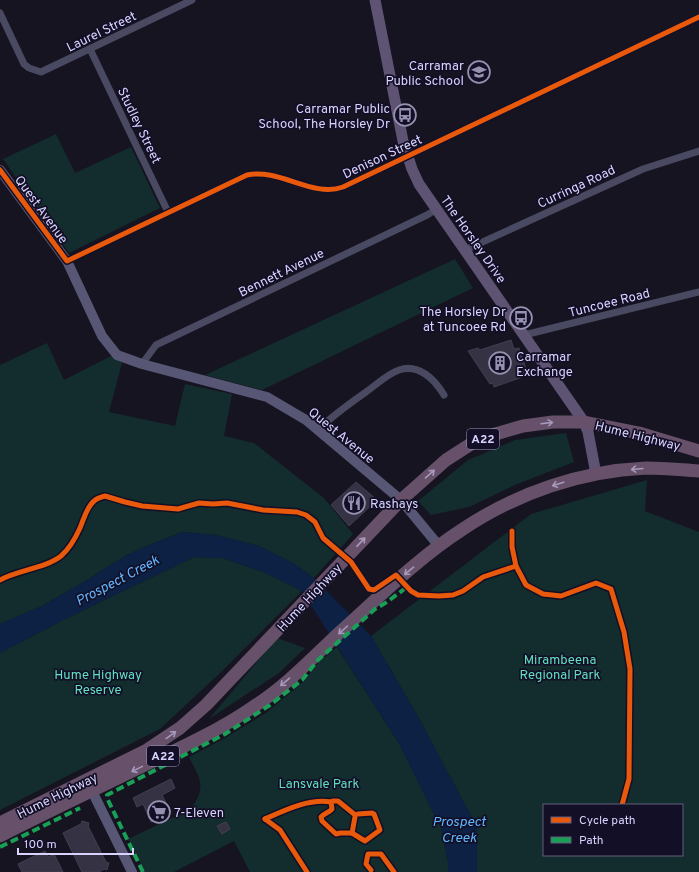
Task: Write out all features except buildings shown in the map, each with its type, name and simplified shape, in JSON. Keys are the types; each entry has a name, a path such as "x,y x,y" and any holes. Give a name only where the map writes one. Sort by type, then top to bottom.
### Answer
{"highway":[{"name":"Hume Highway","path":"0,823 140,754 169,736 206,705 401,500 446,460 474,442 523,426 553,422 584,422 639,433 699,451"},
{"name":"Hume Highway","path":"0,836 191,742 239,716 271,695 439,546 464,528 506,504 552,486 596,474 646,468 699,471"}],"main road":[{"name":"The Horsley Drive","path":"375,0 403,141 407,156 419,184 584,422 596,474"}],"street":[{"name":"Laurel Street","path":"0,13 24,64 29,68 41,72 192,0"},
{"name":"Denison Street","path":"67,261 247,175 255,173 270,174 322,190 336,190 699,17"},
{"name":"Studley Street","path":"90,49 168,212"},
{"name":"Curringa Road","path":"465,250 643,169 699,151"},
{"name":"Quest Avenue","path":"0,170 67,261 102,336 117,355 142,364 267,397 306,420 401,500 439,546"},
{"name":"Bennett Avenue","path":"142,364 156,345 427,215 436,209"},
{"name":"Tuncoee Road","path":"524,335 699,292"},
{"path":"318,430 336,413 387,377 400,370 414,369 428,375 434,380 444,395"},
{"path":"92,791 132,872"}],"green space":[{"path":"56,134 75,173 131,147 160,208 69,253 3,159"},
{"path":"455,259 473,288 262,390 205,375"},
{"path":"47,343 64,380 113,355 122,363 109,412 175,426 185,384 232,394 224,436 254,443 324,498 353,534 314,578 293,563 259,546 215,535 182,532 127,555 42,606 0,624 0,365"},
{"path":"566,433 574,462 515,485 469,507 431,515 418,501 468,460 515,440"},
{"name":"Mirambeena Regional Park","path":"647,480 645,511 699,532 699,872 477,872 477,827 417,715 371,636 531,514"},
{"name":"Hume Highway Reserve","path":"194,557 223,558 266,573 302,591 218,675 160,729 0,810 0,653 63,620"},
{"path":"277,638 305,648 279,673 209,719"},
{"name":"Lansvale Park","path":"337,647 400,745 441,828 448,862 448,872 250,872 234,841 174,872 145,872 128,839 191,809 199,794 200,783 199,777 189,757 225,738 266,713 303,682 319,662"}],"water":[{"name":"Prospect Creek","path":"183,532 215,535 259,546 293,563 314,578 371,636 417,715 477,827 477,872 448,872 448,862 441,828 400,745 302,591 266,573 223,558 194,557 63,620 0,653 0,624 42,606 127,555"}],"marked path":[{"path":"143,872 107,798 107,795 225,734 270,705 302,680 318,660 375,609 407,587"},
{"path":"0,847 80,808"}],"cycle path":[{"path":"0,170 67,261 247,175 272,175 320,189 343,187 699,17"},
{"path":"0,580 48,563 61,556 74,540 91,504 96,499 105,496 142,506 178,509 199,503 227,503 263,510 297,512 306,515 315,522 323,538 351,562 369,589 374,590 396,575 411,591 418,595 453,595 463,591 483,577 516,566"},
{"path":"512,531 512,547 516,566 526,585 543,594 561,596 596,583 611,589 624,632 630,669 629,779 622,804"},
{"path":"265,819 306,803 323,801 331,802"},
{"path":"354,814 338,801 333,801 331,802 332,809 321,817 322,821 336,834 352,833 355,817"},
{"path":"352,833 365,841 380,830 374,814 358,814"},
{"path":"265,819 280,830 307,872"},
{"path":"371,870 366,864 368,854 381,854 394,872"}],"place":[{"name":"Carramar Public School","path":"479,72"},
{"name":"Carramar Public School, The Horsley Dr","path":"405,115"},
{"name":"The Horsley Dr at Tuncoee Rd","path":"521,318"},
{"name":"Carramar Exchange","path":"500,363"},
{"name":"Rashays","path":"354,503"},
{"name":"7-Eleven","path":"159,812"}]}
